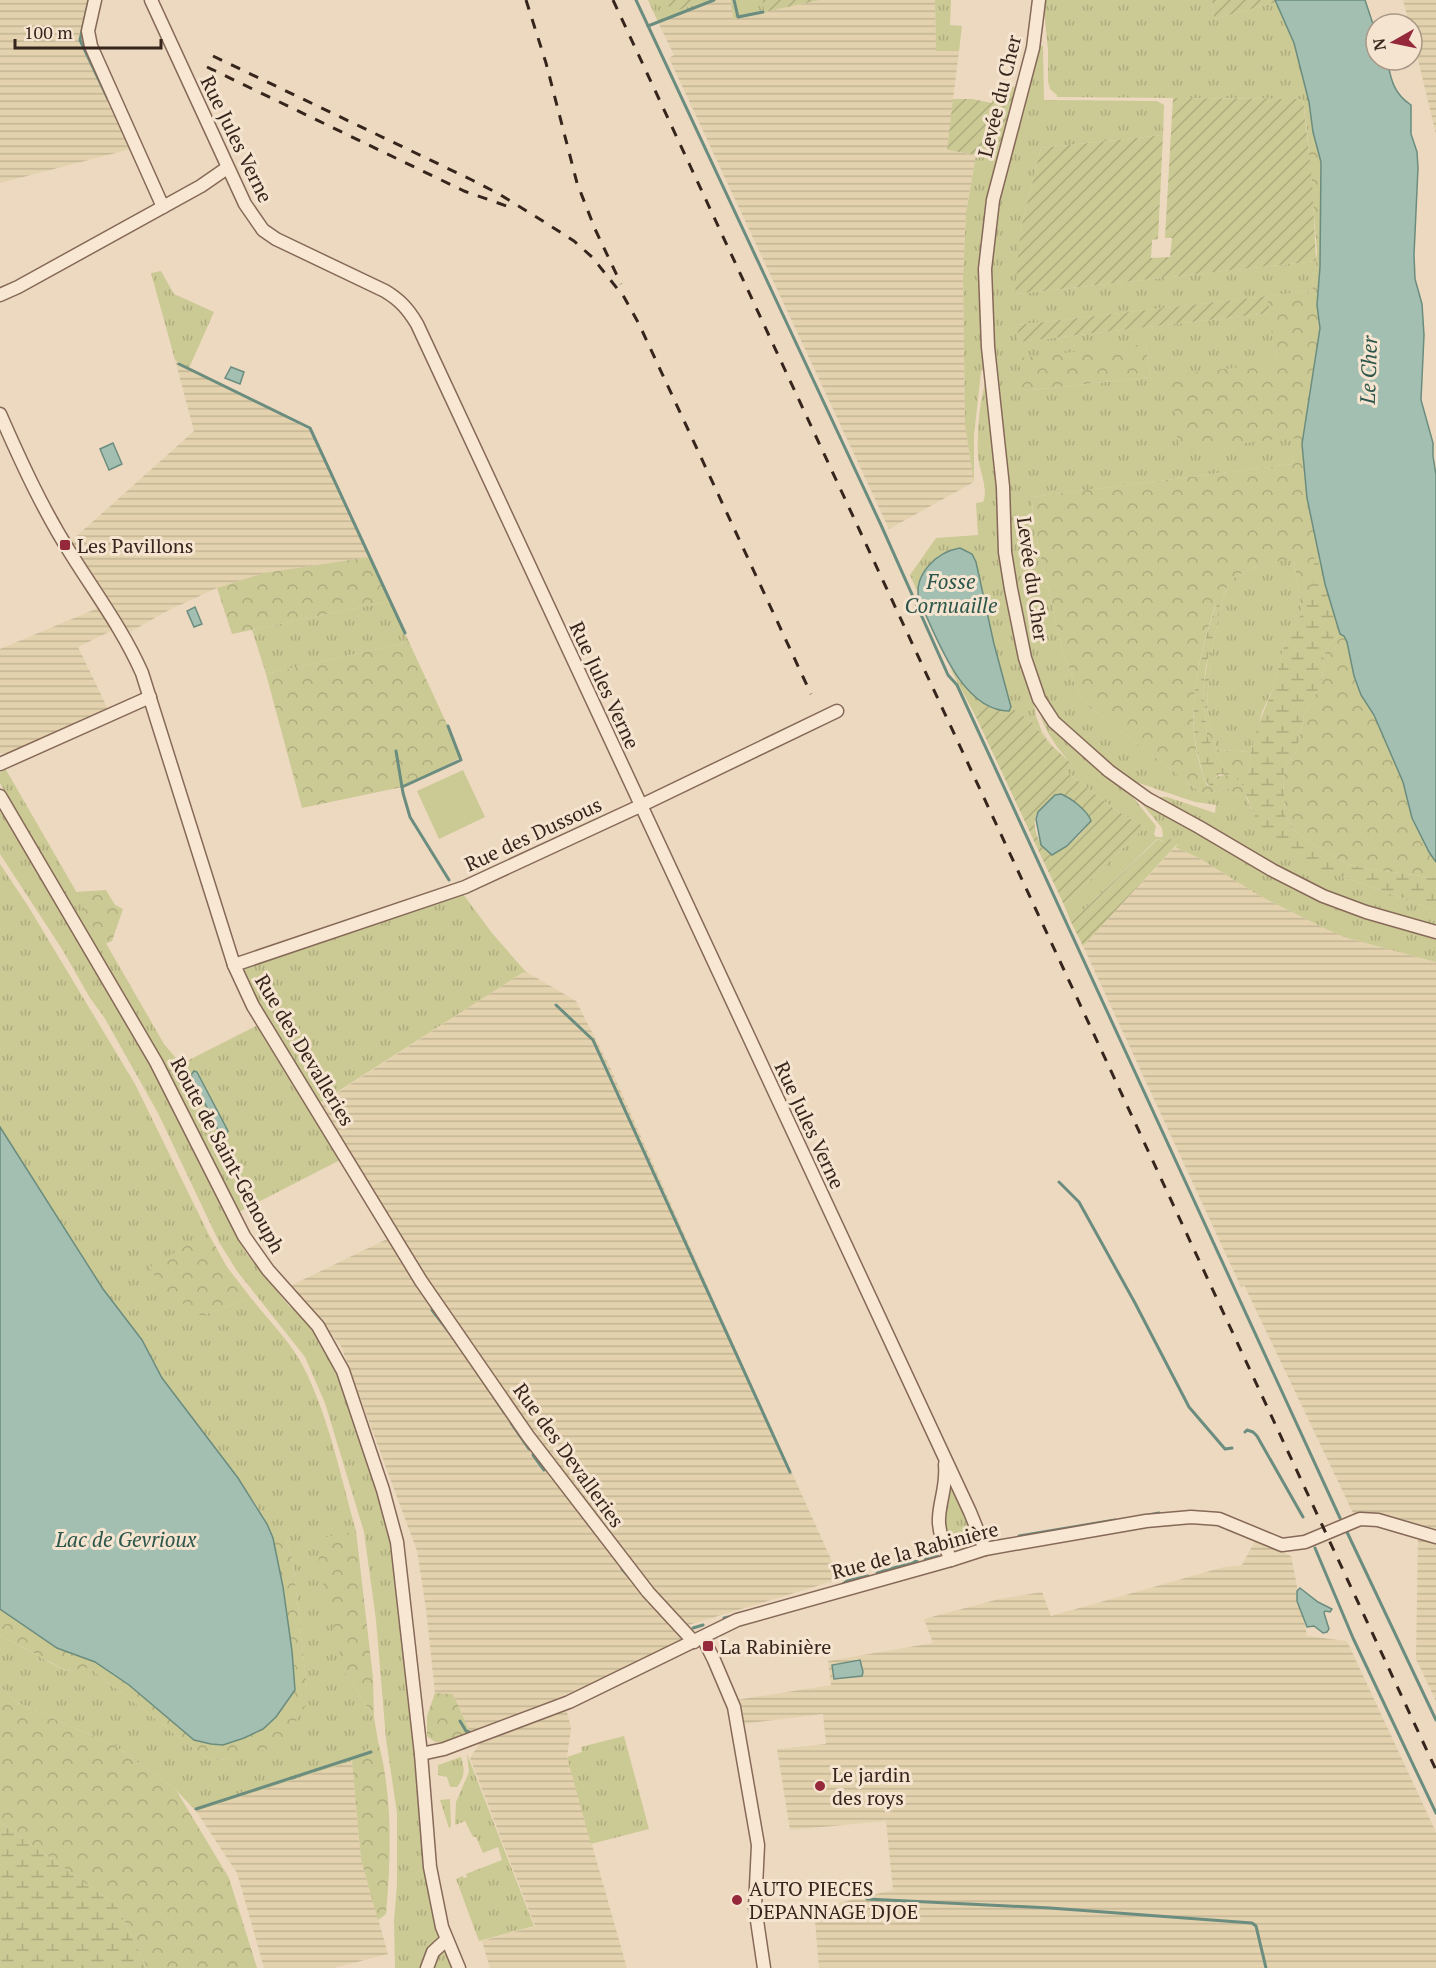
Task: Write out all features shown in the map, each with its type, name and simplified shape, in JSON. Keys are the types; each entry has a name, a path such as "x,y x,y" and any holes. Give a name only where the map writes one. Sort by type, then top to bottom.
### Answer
{"street":[{"path":"95,0 88,31 91,46 164,207"},
{"name":"Rue Jules Verne","path":"150,0 244,204 263,230 289,247 385,291 410,312 970,1512 985,1549"},
{"name":"Levée du Cher","path":"1039,0 1033,48 993,200 985,269 988,347 1003,487 1005,552 1025,658 1039,699 1054,722 1109,771 1148,800 1323,896 1366,912 1436,932"},
{"path":"0,295 164,207 227,168"},
{"name":"Rue des Devalleries","path":"0,414 21,462 65,545 129,643 150,697 170,767 234,965 253,1006 421,1281 552,1470 648,1592 699,1640 717,1666 734,1707 758,1845 755,1907 764,1968"},
{"path":"0,764 150,697"},
{"name":"Rue des Dussous","path":"234,965 465,887 837,711"},
{"name":"Route de Saint-Genouph","path":"1,800 156,1062 244,1236 268,1270 318,1326 343,1371 383,1490 396,1542 422,1754 430,1867 438,1914 459,1968"},
{"name":"Rue Jules Verne","path":"945,1460 946,1487 939,1518 944,1545 951,1560"},
{"name":"Rue de la Rabinière","path":"422,1754 444,1749 569,1702 737,1620 985,1549 1146,1521 1191,1517 1219,1519 1282,1545 1305,1542 1360,1519 1378,1520 1436,1537"},
{"path":"427,1968 433,1952 447,1940"}],"shaded area":[{"path":"0,0 90,0 81,37 131,149 0,183"},
{"path":"716,0 731,0 733,19 820,0 935,0 936,51 959,51 947,150 976,155 966,213 963,276 965,426 974,482 889,529 669,58 674,55 658,22"},
{"path":"1403,0 1436,0 1436,134 1421,72 1424,72 1424,12 1406,12"},
{"path":"175,360 311,431 370,557 265,573 217,588 169,610 128,633 71,541 194,431"},
{"path":"98,608 113,630 78,647 108,709 9,753 0,753 0,649"},
{"path":"1175,847 1199,858 1260,896 1326,929 1347,938 1436,962 1436,1536 1354,1515 1244,1285 1241,1287 1083,946"},
{"path":"525,971 576,1001 610,1067 840,1579 685,1626 652,1590 575,1495 392,1228 320,1104"},
{"path":"391,1237 433,1307 680,1633 683,1642 531,1710 470,1732 453,1694 435,1693 417,1551 341,1346 290,1286"},
{"path":"1418,1539 1436,1543 1436,1701 1416,1659"},
{"path":"1255,1541 1291,1556 1307,1636 1347,1641 1436,1832 1436,1968 819,1968 814,1909 893,1890 886,1821 790,1830 777,1749 826,1744 823,1714 742,1724 736,1700 831,1685 828,1661 933,1643 924,1619 999,1599 1042,1592 1051,1616 1224,1567 1242,1565"},
{"path":"566,1708 571,1728 567,1757 627,1968 490,1968 482,1941 535,1926 470,1758 480,1743"},
{"path":"352,1761 361,1859 388,1954 334,1968 264,1968 237,1873 196,1811"}],"green space":[{"path":"648,0 666,0 671,13 706,0 716,0 658,22"},
{"path":"666,0 706,0 671,13"},
{"path":"731,0 762,0 765,12 733,19"},
{"path":"762,0 820,0 765,12"},
{"path":"935,0 951,0 950,25 962,26 959,51 936,51"},
{"path":"1043,0 1212,0 1214,19 1277,2 1294,43 1309,102 1313,132 1307,131 1303,99 1057,97 1050,89 1048,81 1048,49"},
{"path":"1212,0 1275,0 1277,2 1214,19"},
{"path":"1039,45 1043,46 1044,100 1157,101 1164,105 1163,135 1041,148 1020,232 1016,294 1316,261 1312,291 1017,325 1018,342 1270,313 1276,363 1295,437 1292,464 1032,497 1033,524 1062,649 1078,692 1088,706 1204,795 1226,788 1247,799 1255,817 1342,877 1436,910 1436,929 1320,891 1159,797 1167,797 1215,813 1216,805 1195,802 1127,779 1086,748 1049,709 1032,666 1011,569 997,414 990,266 998,202","holes":["1146,344 1150,377 1023,391"]},
{"path":"1008,85 1018,88 1000,159 947,150 953,99 972,99 992,103 993,97 1004,98"},
{"path":"1173,98 1303,99 1312,181 1316,261 1015,294 1020,232 1041,148 1163,135 1158,239 1152,240 1151,258 1170,257 1172,238 1165,238"},
{"path":"1307,131 1313,132 1321,162 1320,267 1317,305 1320,327 1302,444 1307,498 1316,540 1312,596 1302,614 1294,560 1269,563 1242,573 1230,582 1225,591 1213,646 1208,687 1208,714 1217,750 1251,752 1249,773 1245,780 1224,768 1207,736 1203,691 1216,603 1198,671 1193,717 1195,740 1199,763 1207,785 1216,787 1213,779 1220,776 1232,776 1242,783 1247,799 1226,788 1204,795 1088,706 1078,692 1062,649 1033,524 1032,497 1292,464 1294,437 1179,451 1171,375 1276,363 1267,296 1312,291 1317,252"},
{"path":"976,155 1000,159 994,183 984,367 981,372 974,435 974,482 965,426 963,276 966,213"},
{"path":"161,271 174,294 214,312 189,368 175,360 151,273"},
{"path":"1267,296 1270,313 1018,342 1017,325"},
{"path":"1146,344 1150,377 1022,391 1019,358"},
{"path":"986,380 998,473 1036,716 1042,732 1055,749 1033,723 1011,707 976,562 924,572 917,591 910,575 936,538 978,535 976,503 983,502 985,491 978,456 978,427"},
{"path":"1316,540 1325,584 1340,634 1327,647 1322,683 1304,714 1297,750 1286,766 1283,778 1285,815 1296,832 1328,854 1349,864 1436,878 1436,910 1314,867 1266,833 1255,817 1241,782 1231,776 1220,774 1213,779 1216,787 1212,787 1207,783 1203,774 1196,746 1194,705 1200,663 1217,602 1220,606 1206,666 1203,691 1207,736 1224,768 1245,779 1249,773 1251,752 1258,725 1273,689 1285,642 1312,596"},
{"path":"370,557 390,601 232,634 217,588 264,573"},
{"path":"1282,560 1294,560 1302,614 1285,642 1273,689 1262,712 1251,752 1217,750 1208,714 1208,687 1217,624 1226,590 1231,581 1248,570"},
{"path":"390,601 409,642 266,674 252,630"},
{"path":"1340,634 1347,642 1354,676 1361,695 1374,715 1403,782 1429,852 1436,862 1436,878 1349,864 1328,854 1296,832 1285,815 1283,778 1286,766 1297,750 1304,714 1322,683 1327,647"},
{"path":"409,642 462,757 402,787 302,808 266,674"},
{"path":"950,668 980,701 976,717"},
{"path":"980,701 997,710 1009,711 1011,707 1033,723 1050,744 1072,764 1064,770 1117,811 1145,827 1064,905 976,717","holes":["1055,795 1076,803 1091,821 1067,846 1050,854 1037,836 1035,818 1043,806"]},
{"path":"1040,709 1128,791 1156,826 1154,834 1156,837 1163,837 1162,828 1138,799 1257,867 1436,936 1436,962 1347,938 1326,929 1260,896 1199,858 1175,847 1178,844 1157,839 1071,922 1064,905 1145,827 1117,811 1063,769 1072,764 1047,730"},
{"path":"5,768 164,1044 181,1064 260,1024 344,1158 239,1212 168,1072 0,783 0,773"},
{"path":"463,770 485,817 439,839 417,791"},
{"path":"0,812 8,817 155,1072 246,1253 289,1306 309,1325 337,1372 385,1511 393,1544 412,1713 425,1866 439,1934 422,1968 395,1968 397,1813 386,1739 376,1620 364,1532 325,1403 305,1357 237,1271 219,1242 158,1113 104,1017 0,854"},
{"path":"1165,837 1178,843 1083,946 1071,922 1158,839 1162,841"},
{"path":"0,864 28,906 135,1084 208,1233 150,1268 201,1316 251,1298 288,1343 301,1362 322,1410 356,1531 322,1539 344,1671 374,1717 378,1741 352,1761 196,1811 176,1790 115,1746 16,1702 0,1686 0,1635 66,1671 90,1668 209,1759 230,1760 307,1689 293,1562 286,1538 273,1538 257,1506 162,1378 142,1340 103,1289 0,1127"},
{"path":"106,890 115,905 123,909 112,941 103,945 75,892"},
{"path":"463,894 492,933 525,971 320,1103 268,1024 244,977 245,969 253,962"},
{"path":"208,1233 227,1267 251,1298 201,1316 162,1289 150,1267"},
{"path":"950,1483 975,1535 968,1547 961,1549 948,1544 942,1523"},
{"path":"356,1531 373,1678 374,1717 344,1671 318,1564 322,1538"},
{"path":"273,1538 286,1538 293,1562 307,1689 306,1705 288,1732 271,1748 230,1760 209,1759 90,1668 67,1671 0,1635 0,1609 57,1648 95,1662 129,1685 263,1729 276,1717 295,1690 283,1587"},
{"path":"0,1686 16,1702 115,1746 176,1790 229,1878 257,1968 147,1968 117,1906 0,1822"},
{"path":"435,1693 453,1694 470,1732 444,1742 435,1742 427,1736 427,1716"},
{"path":"624,1736 649,1829 591,1844 567,1757 582,1752 581,1747"},
{"path":"378,1741 386,1784 390,1849 386,1914 378,1920 361,1859 352,1761"},
{"path":"467,1754 534,1926 479,1941 456,1879 462,1876 467,1877 466,1874 502,1860 498,1847 483,1853 465,1821 455,1825 456,1802 469,1772"},
{"path":"461,1757 464,1769 462,1780 457,1787 450,1787 447,1777 438,1775 438,1765"},
{"path":"450,1799 451,1827 449,1828 440,1800"},
{"path":"0,1822 117,1906 147,1968 0,1968"},
{"path":"442,1950 446,1953 453,1968 428,1968"}],"water":[{"name":"Le Cher","path":"1275,0 1365,0 1369,12 1364,12 1364,72 1390,72 1400,96 1411,105 1411,134 1417,152 1418,168 1415,279 1422,304 1424,335 1421,400 1433,443 1436,475 1436,862 1412,818 1403,782 1354,676 1347,642 1340,634 1325,584 1307,498 1302,444 1320,328 1317,305 1320,267 1321,162 1294,43"},
{"path":"231,367 244,372 240,384 225,378"},
{"path":"113,443 122,464 109,470 100,449"},
{"name":"Fosse Cornuaille","path":"960,548 972,554 976,562 1011,707 1009,711 992,708 977,699 964,685 942,651 919,600 920,582 928,566 943,554"},
{"path":"195,607 202,624 194,627 187,611"},
{"path":"1061,794 1079,805 1091,821 1067,846 1052,855 1041,845 1036,819 1038,812 1055,795"},
{"path":"194,1071 197,1072 227,1133 220,1134 191,1075"},
{"name":"Lac de Gevrioux","path":"0,1127 103,1289 142,1340 162,1378 238,1478 267,1524 273,1538 283,1587 295,1690 276,1717 263,1729 244,1738 223,1745 194,1740 129,1685 95,1662 57,1648 0,1609"},
{"path":"1300,1588 1318,1602 1332,1609 1324,1613 1329,1629 1327,1632 1323,1633 1314,1626 1307,1627 1297,1601 1297,1591"},
{"path":"860,1660 862,1676 834,1679 832,1665"}],"waterway":[{"path":"89,0 80,40 108,99"},
{"path":"636,0 881,525 948,675 957,685 1340,1518"},
{"path":"648,26 714,0"},
{"path":"734,0 738,17 763,12"},
{"path":"179,364 310,428 405,633"},
{"path":"402,787 461,760 448,726"},
{"path":"396,751 403,793 410,817 449,880"},
{"path":"556,1005 593,1040 790,1472"},
{"path":"1059,1182 1079,1202 1189,1407 1225,1449 1232,1448"},
{"path":"432,1310 453,1337"},
{"path":"496,1400 504,1412"},
{"path":"511,1423 529,1449"},
{"path":"1245,1432 1247,1430 1257,1436 1303,1517"},
{"path":"533,1455 544,1470"},
{"path":"1148,1515 1159,1513"},
{"path":"1019,1536 1115,1520"},
{"path":"1346,1530 1436,1720"},
{"path":"1315,1548 1353,1638 1436,1813"},
{"path":"925,1559 938,1556"},
{"path":"877,1573 917,1561"},
{"path":"622,1569 631,1579"},
{"path":"839,1587 847,1581 868,1576"},
{"path":"724,1618 733,1616"},
{"path":"693,1628 703,1625"},
{"path":"460,1721 466,1731 472,1733"},
{"path":"196,1809 371,1752"},
{"path":"867,1899 1050,1908 1252,1923 1256,1926 1266,1968"}],"railway":[{"path":"526,0 546,63 577,183 595,229 621,284"},
{"path":"613,0 1436,1770"},
{"path":"213,56 499,194 574,241 592,257 624,297 639,324 811,694"},
{"path":"207,67 464,191 515,209"}],"place":[{"name":"Les Pavillons","path":"65,545"},
{"name":"La Rabinière","path":"708,1646"},
{"name":"Le jardin des roys","path":"820,1786"},
{"name":"AUTO PIECES DEPANNAGE DJOE","path":"737,1900"}]}
